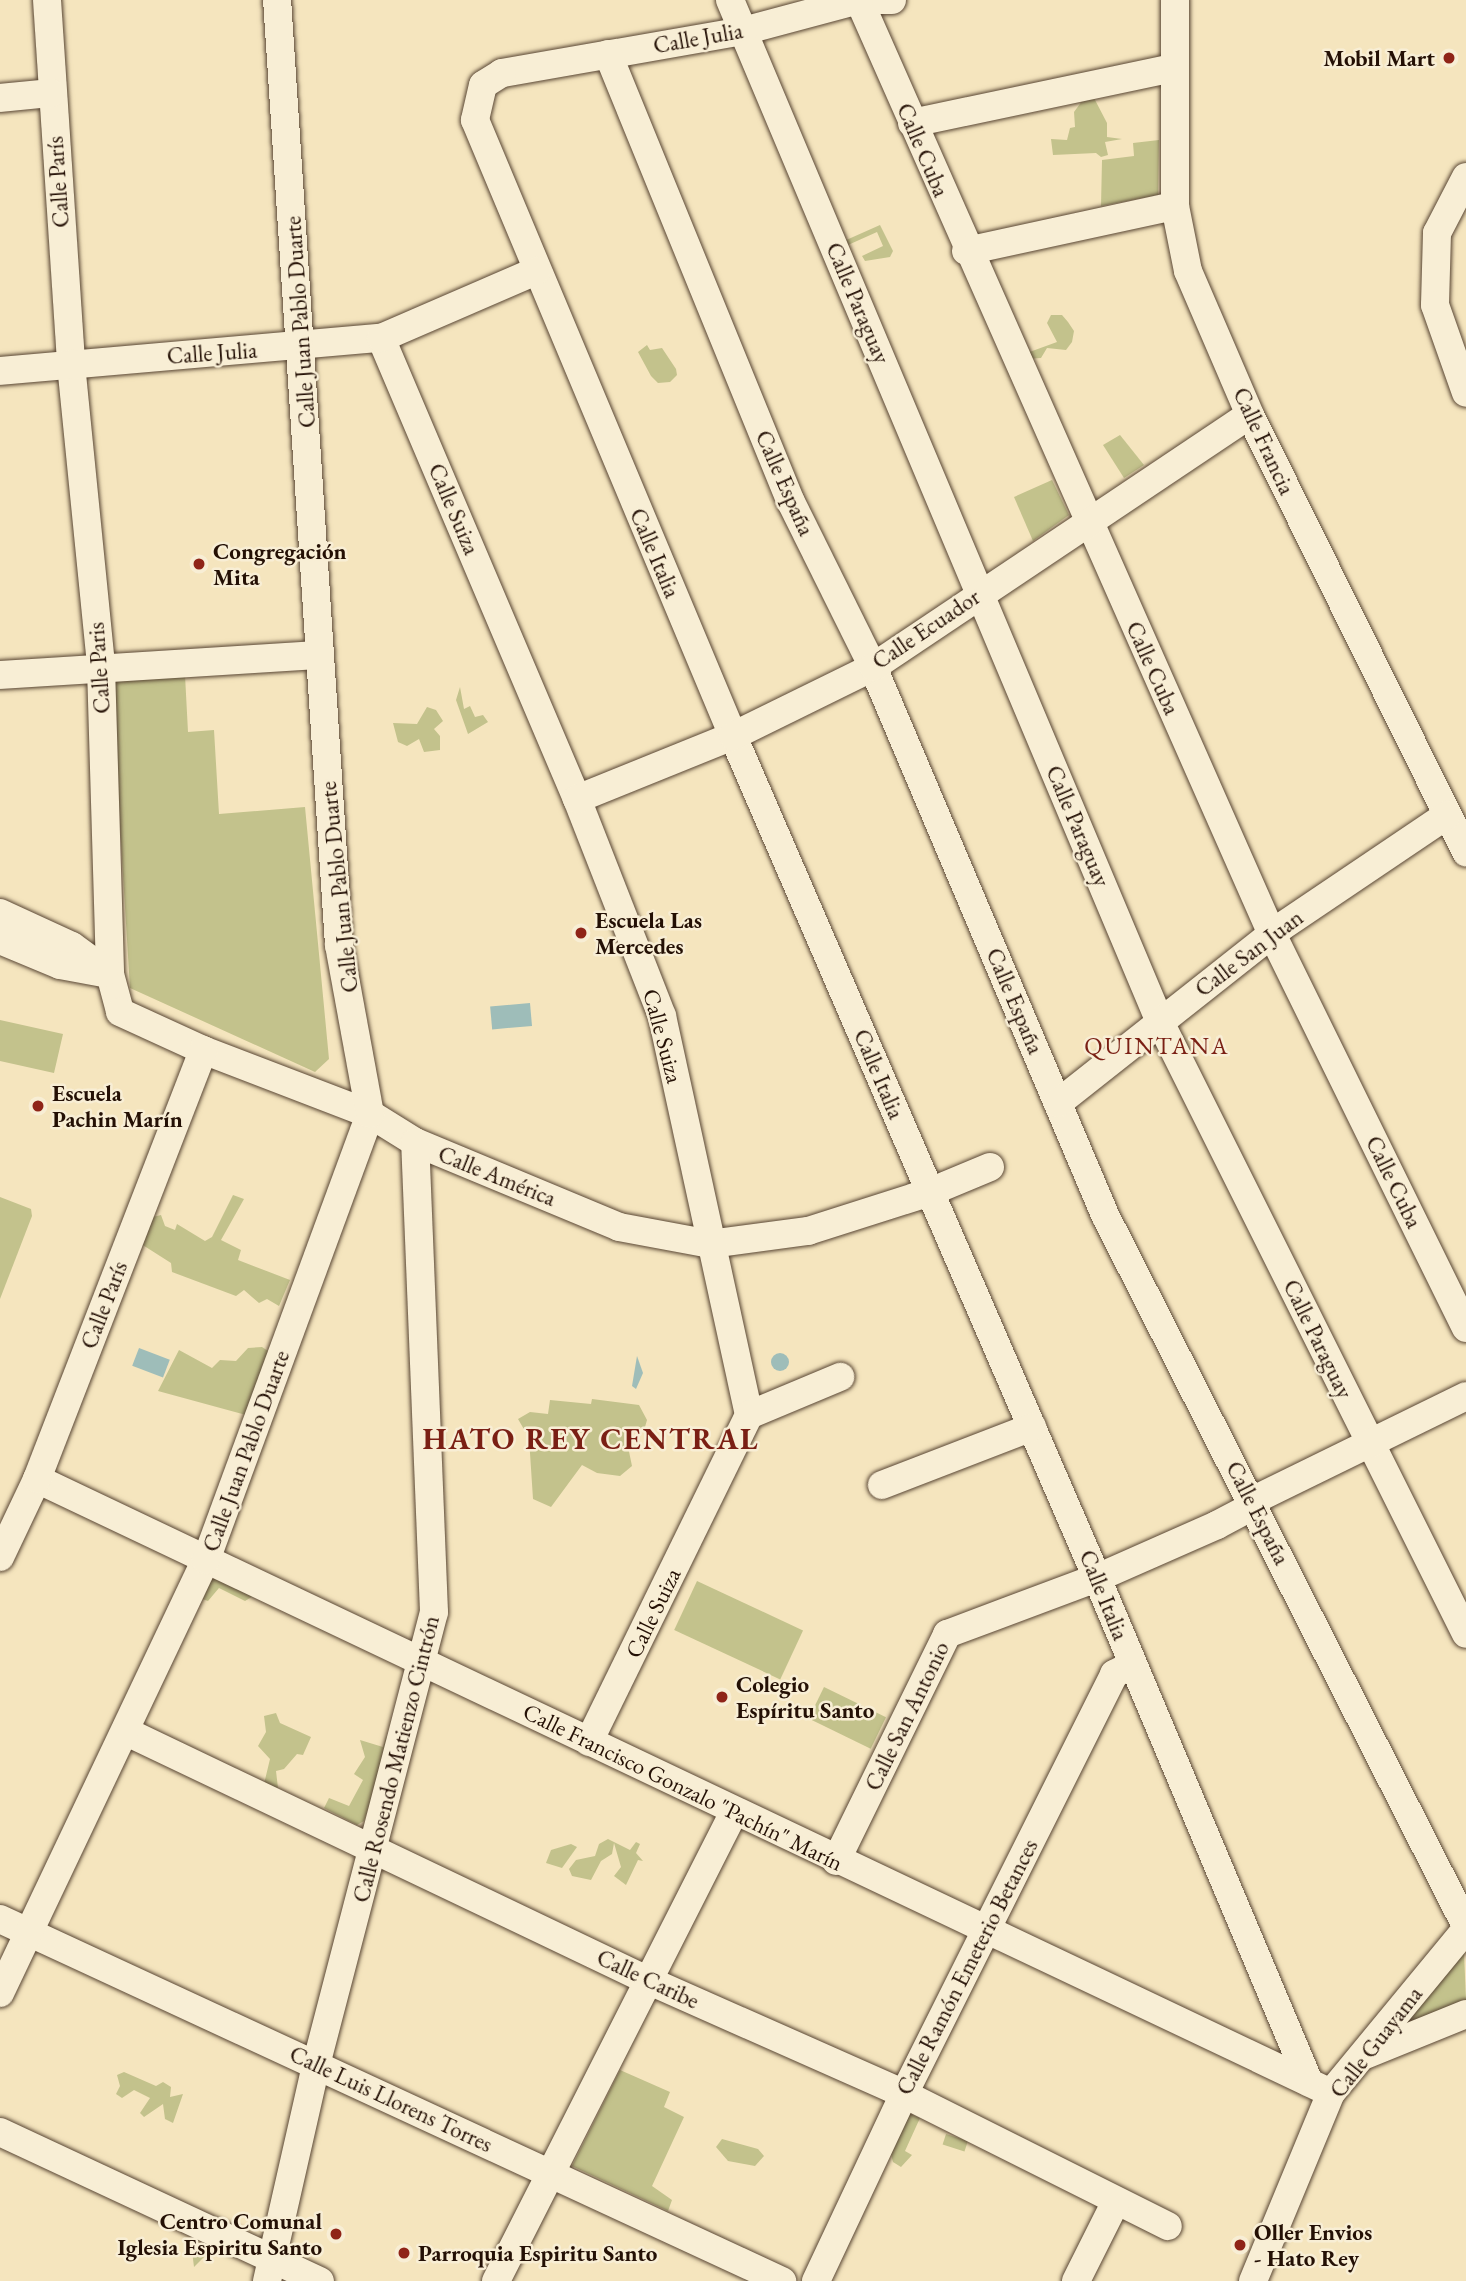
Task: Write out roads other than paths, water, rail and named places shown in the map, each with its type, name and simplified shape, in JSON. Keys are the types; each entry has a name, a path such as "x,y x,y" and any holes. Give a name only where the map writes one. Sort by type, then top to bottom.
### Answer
{"street":[{"name":"Calle París","path":"47,0 51,93 71,364"},
{"name":"Calle Juan Pablo Duarte","path":"0,1993 127,1732 206,1560 370,1114 339,945 319,655 303,346 276,0"},
{"name":"Calle Paraguay","path":"730,0 1160,1022 1466,1634"},
{"name":"Calle Julia","path":"502,73 743,32 859,0 892,0"},
{"name":"Calle Cuba","path":"859,0 1086,521 1272,934 1466,1328"},
{"name":"Calle Francia","path":"1175,0 1175,206 1188,271 1250,415 1466,853"},
{"name":"Calle España","path":"608,54 792,502 873,667 1105,1215 1466,1928"},
{"path":"912,123 1174,68"},
{"name":"Calle Italia","path":"502,73 483,85 475,120 536,271 1132,1665 1320,2088"},
{"path":"0,98 51,93"},
{"path":"1466,177 1437,233 1435,304 1466,393"},
{"path":"967,251 1175,206"},
{"name":"Calle Julia","path":"0,371 381,338 536,271"},
{"name":"Calle Suiza","path":"381,338 577,799 662,1016 749,1415 589,1742"},
{"name":"Calle Paris","path":"71,364 100,667 110,974"},
{"name":"Calle Ecuador","path":"577,799 733,736 873,667 1086,521 1250,415"},
{"path":"0,675 319,655"},
{"name":"Calle San Juan","path":"1058,1102 1272,934 1447,815"},
{"path":"0,914 72,946 110,974"},
{"path":"0,940 60,965 110,974"},
{"name":"Calle América","path":"110,974 120,1012 203,1050 370,1114 415,1142 619,1227 710,1244 808,1231 929,1192 990,1167"},
{"name":"Calle París","path":"0,1557 37,1479 203,1050"},
{"name":"Calle Rosendo Matienzo Cintrón","path":"270,2270 316,2065 424,1662 435,1580 415,1142"},
{"path":"749,1415 840,1377"},
{"name":"Calle San Antonio","path":"836,1861 942,1639 1097,1578 1253,1506 1260,1497 1466,1396"},
{"path":"882,1485 1032,1427"},
{"name":"Calle Francisco Gonzalo \"Pachín\" Marín","path":"37,1479 836,1861 1320,2088"},
{"name":"Calle Ramón Emeterio Betances","path":"816,2281 904,2094 1115,1674 1132,1665"},
{"name":"Calle Caribe","path":"127,1732 645,1979 904,2094 1168,2226"},
{"path":"496,2281 645,1979 734,1812"},
{"name":"Calle Luis Llorens Torres","path":"0,1919 782,2281"},
{"name":"Calle Guayama","path":"1253,2281 1320,2088 1362,2057 1466,1928"},
{"path":"1362,2057 1466,2014"},
{"path":"0,2132 270,2270 320,2281"},
{"path":"1076,2281 1116,2200"}],"water":[{"path":"530,1003 532,1026 492,1029 490,1006"},
{"path":"139,1348 170,1360 163,1378 132,1366"},
{"path":"776,1353 784,1353 789,1362 787,1369 776,1371 771,1366 771,1358"},
{"path":"637,1356 643,1373 636,1389 632,1386"}],"place":[{"name":"Mobil Mart","path":"1449,58"},
{"name":"Congregación Mita","path":"199,564"},
{"name":"Escuela Las Mercedes","path":"581,933"},
{"name":"Escuela Pachin Marín","path":"38,1106"},
{"name":"Colegio Espíritu Santo","path":"722,1697"},
{"name":"Centro Comunal Iglesia Espiritu Santo","path":"336,2234"},
{"name":"Oller Envios - Hato Rey","path":"1240,2245"},
{"name":"Parroquia Espiritu Santo","path":"404,2253"}],"district":[{"name":"QUINTANA","path":"1157,1046"},
{"name":"HATO REY CENTRAL","path":"591,1439"}]}
